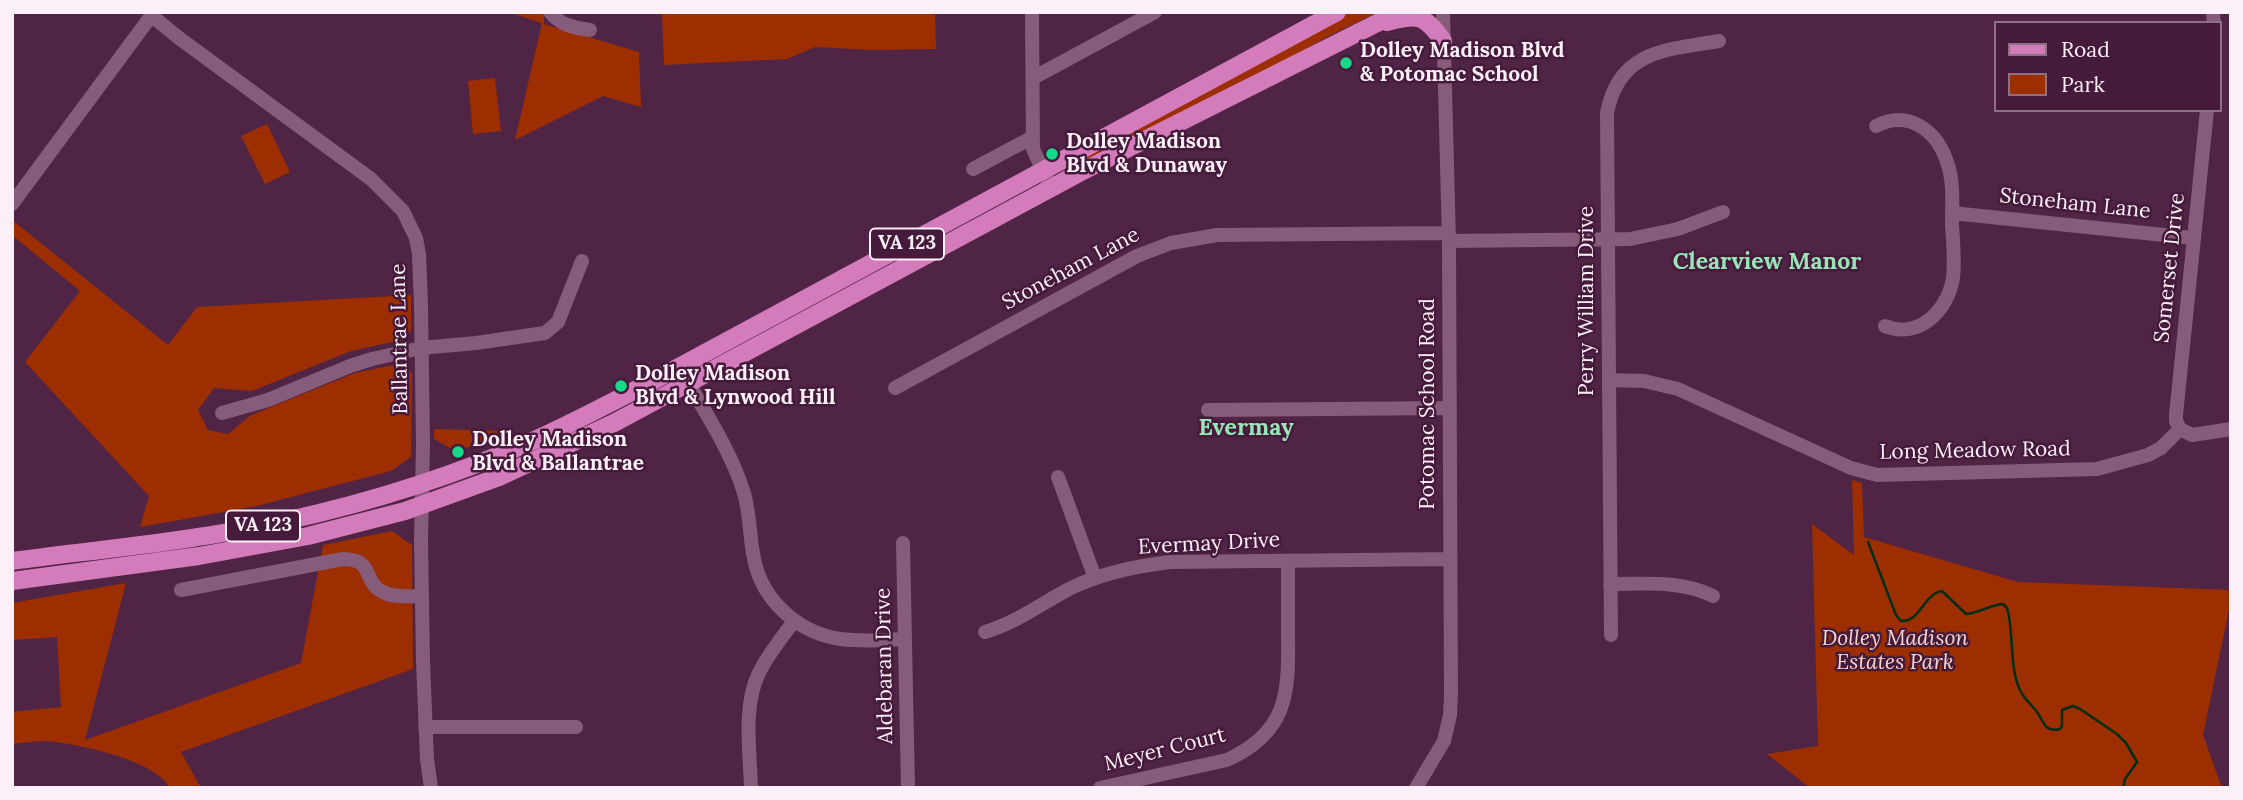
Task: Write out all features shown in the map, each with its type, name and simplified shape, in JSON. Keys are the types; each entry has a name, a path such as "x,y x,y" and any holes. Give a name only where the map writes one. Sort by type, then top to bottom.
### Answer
{"main road":[{"name":"VA 123","path":"12,561 168,541 269,524 358,503 470,467 537,439 679,367 1337,12"},
{"name":"VA 123","path":"12,581 246,549 347,527 421,505 533,462 689,384 1051,188 1399,12"},
{"path":"1370,27 1418,17 1430,23 1443,41"}],"street":[{"path":"550,12 569,26 590,30"},
{"path":"1031,12 1035,155 1051,188"},
{"path":"1033,78 1155,12"},
{"name":"Potomac School Road","path":"1416,788 1444,741 1450,715 1449,237 1443,12"},
{"path":"12,204 153,14"},
{"name":"Ballantrae Lane","path":"153,14 212,62 358,168 398,205 410,224 419,254 422,596 425,727 431,788"},
{"name":"Perry William Drive","path":"1611,635 1607,113 1615,86 1631,66 1653,53 1719,41"},
{"name":"Somerset Drive","path":"2180,429 2176,415 2207,112"},
{"path":"1875,126 1886,121 1906,120 1924,128 1934,139 1948,164 1951,177 1953,275 1945,301 1921,326 1900,330 1885,326"},
{"path":"973,169 1033,137"},
{"name":"Stoneham Lane","path":"895,388 1137,256 1171,243 1217,234 1630,239 1678,229 1723,212"},
{"name":"Stoneham Lane","path":"1952,213 2193,238"},
{"path":"222,413 268,400 350,366 421,348 545,332 558,322 582,261"},
{"path":"679,367 729,454 738,475 749,517 753,554 763,585 772,599 794,621 808,629 839,639 905,639"},
{"name":"Long Meadow Road","path":"1609,380 1644,381 1678,389 1851,468 1877,475 2097,469 2148,455 2161,448 2180,429"},
{"path":"1208,410 1449,408"},
{"path":"2180,429 2192,435 2227,430"},
{"path":"1058,477 1095,578"},
{"name":"Aldebaran Drive","path":"903,543 908,788"},
{"path":"181,590 352,559 366,567 373,584 385,594 422,596"},
{"name":"Evermay Drive","path":"985,632 1017,620 1049,600 1095,578 1170,562 1450,559"},
{"name":"Meyer Court","path":"1100,788 1227,760 1253,746 1264,735 1280,710 1289,679 1288,561"},
{"path":"1610,584 1674,584 1689,586 1713,596"},
{"path":"751,788 752,692 765,662 794,621"},
{"path":"425,727 576,727"}],"green space":[{"path":"508,12 544,12 544,24 639,52 641,107 603,96 515,140 542,23"},
{"path":"662,12 935,12 936,49 815,47 787,59 664,65"},
{"path":"1350,12 1378,12 1327,37 1212,102 1064,172 1065,166"},
{"path":"495,78 501,131 473,134 468,81"},
{"path":"267,124 290,172 265,184 241,136"},
{"path":"12,220 168,345 197,307 411,295 411,330 401,340 351,351 252,391 214,388 198,410 208,430 228,434 251,415 355,373 403,363 412,374 411,457 391,471 257,506 140,527 149,496 25,362 80,291 12,235"},
{"path":"434,429 505,431 457,452 434,439"},
{"name":"Dolley Madison Estates Park","path":"1852,480 1862,483 1864,537 2018,582 2231,590 2203,735 2222,788 1810,788 1767,754 1818,746 1812,524 1854,555"},
{"path":"392,531 412,545 413,669 181,752 201,788 170,788 149,769 94,749 45,741 12,744 12,712 61,707 57,637 12,640 12,603 126,583 85,740 301,663 323,545"}],"waterway":[{"path":"1868,542 1896,615 1901,621 1913,617 1930,597 1942,591 1966,614 2003,604 2009,617 2014,671 2022,693 2051,729 2060,729 2062,710 2073,706 2117,734 2137,762 2125,779 2123,788"}],"place":[{"name":"Dolley Madison Blvd & Potomac School","path":"1346,63"},
{"name":"Dolley Madison Blvd & Dunaway","path":"1052,154"},
{"name":"Dolley Madison Blvd & Lynwood Hill","path":"621,386"},
{"name":"Dolley Madison Blvd & Ballantrae","path":"458,452"}],"district":[{"name":"Clearview Manor","path":"1767,262"},
{"name":"Evermay","path":"1246,428"}]}
